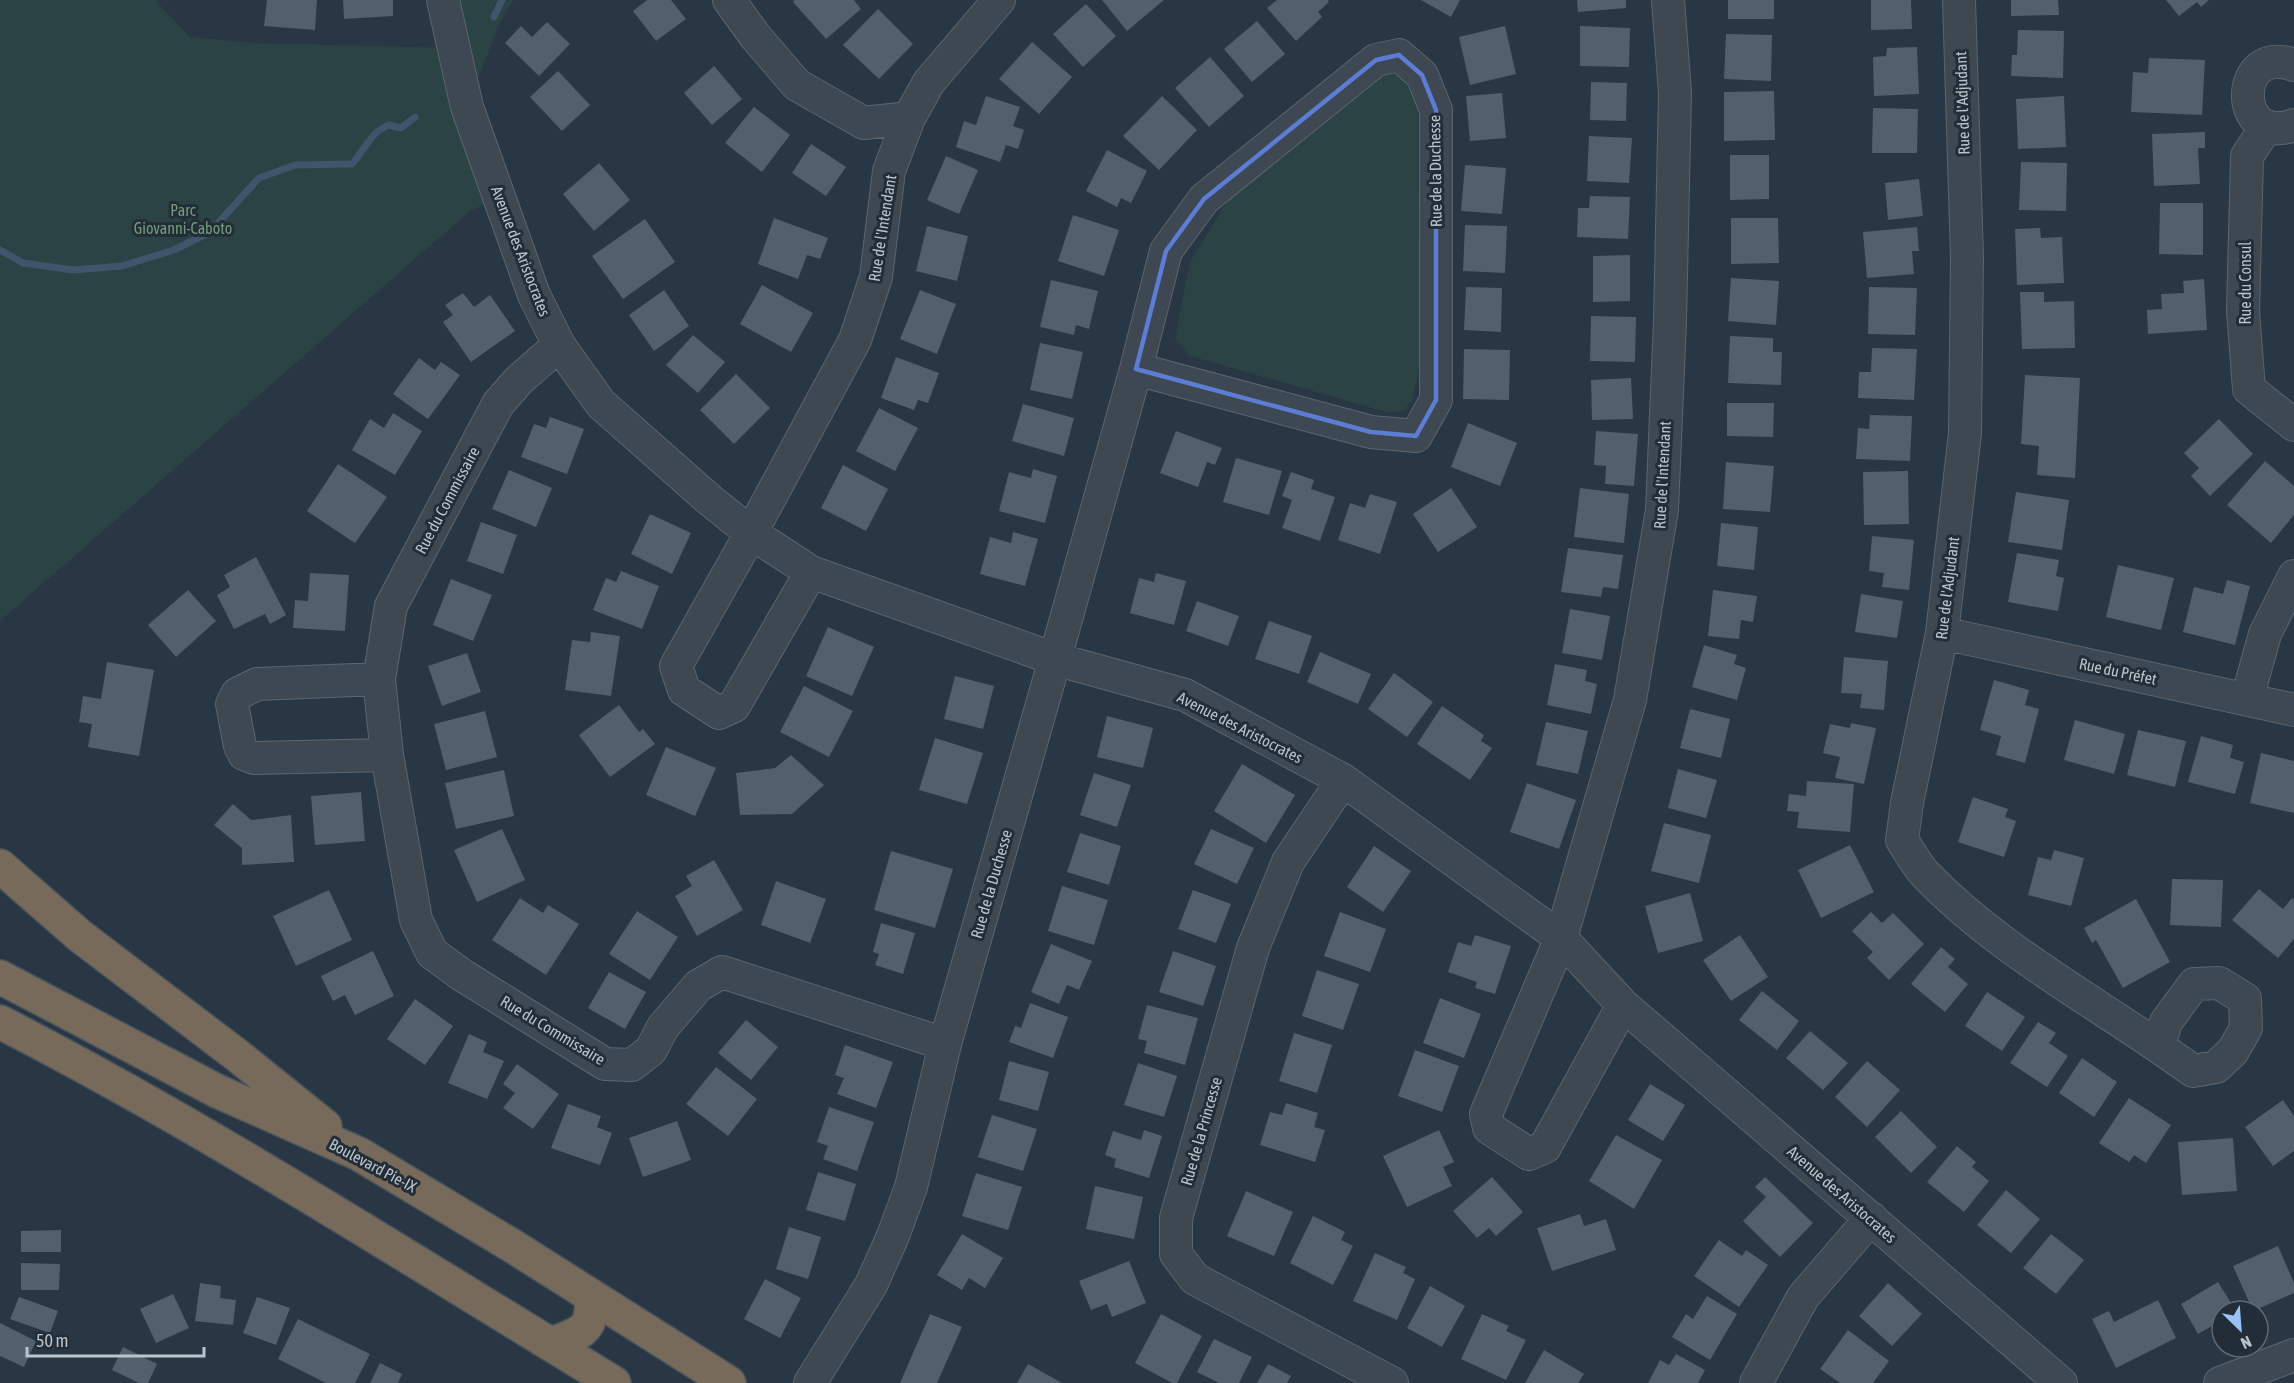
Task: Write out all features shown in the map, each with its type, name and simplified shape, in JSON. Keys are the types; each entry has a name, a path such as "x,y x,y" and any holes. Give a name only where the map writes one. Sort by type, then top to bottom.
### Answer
{"highway":[{"path":"0,866 80,936 238,1056 359,1154"},
{"name":"Boulevard Pie-IX","path":"0,977 217,1091 359,1154 485,1229 729,1383"},
{"path":"2,1024 128,1091 232,1151 614,1383"},
{"path":"551,1344 586,1328 592,1310 591,1296"}],"street":[{"name":"Avenue des Aristocrates","path":"442,0 467,107 534,295 559,345 601,404 711,501 751,533 811,572 1055,659 1185,695 1343,780 1561,938 1623,1005 2061,1383"},
{"path":"729,0 755,36 797,85 864,123 909,118"},
{"name":"Rue de l'Intendant","path":"751,533 855,340 876,277 889,171 909,118 929,82 999,0"},
{"name":"Rue de l'Intendant","path":"1561,938 1630,700 1662,510 1670,321 1675,93 1668,0"},
{"name":"Rue de l'Adjudant","path":"1959,0 1967,258 1965,433 1942,633 1906,803 1902,840 1923,873 1993,936 2159,1046"},
{"name":"Rue de la Duchesse","path":"810,1383 859,1306 893,1236 919,1161 945,1044 1136,369 1166,251 1204,199 1376,60 1399,55 1422,75 1436,110 1436,400 1416,435 1371,432 1136,369"},
{"name":"Rue du Consul","path":"2281,126 2257,120 2250,111 2247,88 2251,77 2270,63 2281,62 2294,65"},
{"name":"Rue du Consul","path":"2281,126 2247,156 2243,311 2249,389 2294,425"},
{"name":"Rue du Commissaire","path":"559,345 519,380 498,404 391,606 379,679 387,755 416,920 432,953 462,975 605,1064 632,1065 651,1050 663,1027 698,986 722,972 945,1044"},
{"path":"751,533 676,666 684,690 719,713 734,706 811,572"},
{"path":"2247,699 2265,634 2294,576"},
{"name":"Rue du Préfet","path":"1942,633 2294,710"},
{"path":"379,679 257,684 237,694 232,704 240,746 244,754 255,758 387,755"},
{"name":"Rue de la Princesse","path":"1343,780 1288,862 1253,948 1176,1218 1176,1254 1195,1279 1392,1383"},
{"path":"1561,938 1486,1114 1489,1128 1529,1154 1545,1147 1623,1005"},
{"path":"1756,1383 1803,1297 1871,1218"},
{"path":"2220,1383 2294,1355"}],"highlighted area":[{"path":"1399,55 1422,75 1436,110 1436,400 1416,436 1371,432 1136,369 1166,251 1204,199 1376,60"}],"green space":[{"name":"Parc Giovanni-Caboto","path":"0,0 155,0 190,37 256,43 452,48 443,0 514,0 500,22 467,107 499,198 470,211 0,621"},
{"path":"1382,66 1411,80 1418,108 1420,366 1412,400 1404,411 1386,412 1190,356 1175,338 1190,262 1229,198"}],"building":[{"path":"267,0 317,0 315,30 264,26"},
{"path":"343,0 393,0 393,16 344,19"},
{"path":"647,0 671,0 686,19 656,41 633,11"},
{"path":"794,0 854,0 861,9 826,39 793,2"},
{"path":"1102,0 1164,0 1127,31"},
{"path":"1277,0 1328,0 1329,2 1318,12 1322,17 1296,41 1267,8"},
{"path":"1421,0 1460,0 1451,17"},
{"path":"1577,0 1626,0 1626,8 1578,12"},
{"path":"1728,0 1774,0 1774,19 1728,19"},
{"path":"1871,0 1911,0 1912,29 1871,30"},
{"path":"2011,0 2058,0 2059,15 2011,16"},
{"path":"2166,0 2209,0 2201,7 2197,2 2179,16"},
{"path":"1086,4 1116,36 1083,67 1053,34"},
{"path":"878,9 913,44 879,79 843,45"},
{"path":"1257,21 1285,54 1252,82 1224,49"},
{"path":"547,22 570,44 539,76 505,43 521,26 532,37"},
{"path":"1505,26 1516,74 1470,85 1459,37"},
{"path":"1580,26 1630,28 1629,67 1580,66"},
{"path":"2018,30 2064,31 2063,78 2011,76 2012,55 2017,55"},
{"path":"1726,34 1772,35 1771,81 1724,79"},
{"path":"1032,42 1072,77 1039,114 999,79"},
{"path":"1917,47 1919,94 1874,96 1873,57 1886,56 1887,48"},
{"path":"1210,57 1244,96 1209,127 1175,88"},
{"path":"2149,58 2205,60 2202,115 2131,112 2133,72 2148,73"},
{"path":"714,66 742,99 712,125 684,93"},
{"path":"558,71 590,105 562,131 530,97"},
{"path":"1591,82 1627,83 1626,121 1590,120"},
{"path":"1774,91 1775,140 1724,141 1724,92"},
{"path":"1502,93 1506,138 1470,141 1466,96"},
{"path":"986,96 1020,107 1013,126 1024,130 1018,149 1006,145 1000,162 956,147 964,121 976,125"},
{"path":"1162,96 1197,130 1159,170 1123,136"},
{"path":"2064,96 2066,147 2018,149 2016,99"},
{"path":"754,107 790,135 762,172 725,143"},
{"path":"1873,108 1918,109 1917,153 1872,153"},
{"path":"2205,132 2205,148 2198,148 2200,184 2154,186 2152,134"},
{"path":"1589,136 1632,138 1629,183 1587,181"},
{"path":"811,144 846,167 826,196 792,173"},
{"path":"1107,150 1147,171 1131,203 1121,198 1117,207 1086,191"},
{"path":"1730,155 1769,155 1769,199 1730,200"},
{"path":"946,156 978,170 959,214 927,200"},
{"path":"2021,162 2067,163 2066,211 2019,210"},
{"path":"599,163 630,200 594,231 563,194"},
{"path":"1465,165 1506,168 1502,214 1461,211"},
{"path":"1919,179 1923,216 1888,220 1885,183"},
{"path":"1590,196 1630,197 1628,239 1577,237 1578,208 1589,208"},
{"path":"2160,203 2203,203 2203,255 2159,254"},
{"path":"1073,215 1119,230 1104,276 1058,261"},
{"path":"774,218 828,238 820,259 807,255 798,279 758,264"},
{"path":"1731,218 1778,218 1779,263 1731,264"},
{"path":"645,219 675,262 623,299 592,256"},
{"path":"1465,225 1507,226 1505,273 1463,271"},
{"path":"927,226 968,236 957,281 916,271"},
{"path":"1917,227 1919,251 1912,251 1914,274 1867,278 1863,232"},
{"path":"2040,228 2041,238 2062,237 2064,283 2017,285 2015,229"},
{"path":"1630,255 1630,301 1593,302 1593,256"},
{"path":"1731,278 1779,281 1776,325 1728,321"},
{"path":"2204,279 2207,330 2148,334 2147,310 2162,309 2161,294 2184,293 2183,281"},
{"path":"1051,280 1098,291 1089,329 1076,325 1074,335 1040,327"},
{"path":"762,285 813,313 791,352 740,324"},
{"path":"1466,287 1502,288 1501,332 1464,330"},
{"path":"1869,287 1917,288 1915,335 1868,334"},
{"path":"664,290 689,326 654,351 629,315"},
{"path":"920,290 956,304 937,354 900,339"},
{"path":"2020,292 2044,292 2044,302 2074,301 2075,348 2022,349"},
{"path":"463,293 474,307 490,295 515,331 471,362 443,322 453,315 445,305"},
{"path":"1591,316 1636,317 1635,362 1590,361"},
{"path":"693,335 725,362 698,393 666,365"},
{"path":"1730,336 1773,338 1773,352 1782,352 1781,385 1728,383"},
{"path":"1040,343 1083,352 1072,399 1030,390"},
{"path":"1872,348 1917,349 1914,400 1858,398 1859,372 1871,372"},
{"path":"1464,349 1510,350 1509,400 1463,399"},
{"path":"896,357 939,373 928,403 918,400 914,410 881,398"},
{"path":"419,358 435,370 441,362 460,375 428,419 393,394"},
{"path":"736,374 770,408 734,444 700,410"},
{"path":"2025,375 2080,378 2075,478 2037,475 2039,446 2021,444"},
{"path":"1631,378 1633,419 1592,420 1591,380"},
{"path":"1727,403 1774,403 1773,437 1727,436"},
{"path":"1023,404 1074,418 1064,456 1012,441"},
{"path":"879,408 918,428 895,471 856,451"},
{"path":"393,413 422,431 395,475 352,450 370,419 384,428"},
{"path":"1870,415 1912,416 1910,461 1856,459 1858,428 1869,429"},
{"path":"550,417 584,429 567,474 521,457 534,424 546,428"},
{"path":"2219,419 2253,454 2210,496 2191,476 2199,468 2184,453"},
{"path":"1468,423 1517,443 1500,486 1451,467"},
{"path":"1176,431 1222,448 1215,465 1207,462 1198,487 1160,473"},
{"path":"1596,431 1638,434 1634,486 1605,484 1606,466 1594,465"},
{"path":"1236,458 1282,471 1269,515 1223,502"},
{"path":"2265,461 2294,486 2294,515 2271,543 2227,505"},
{"path":"1726,462 1774,466 1770,512 1723,509"},
{"path":"338,464 387,497 355,543 307,511"},
{"path":"843,465 888,489 866,531 821,508"},
{"path":"1033,469 1057,476 1045,523 999,511 1009,472 1031,478"},
{"path":"509,470 552,488 536,527 492,509"},
{"path":"1908,471 1909,524 1864,525 1863,472"},
{"path":"1291,472 1314,480 1311,489 1335,497 1320,541 1282,528 1292,500 1282,496"},
{"path":"1451,488 1477,527 1438,552 1413,514"},
{"path":"1580,488 1629,494 1624,543 1574,537"},
{"path":"2016,492 2069,500 2062,550 2008,542"},
{"path":"1370,494 1397,502 1380,554 1338,540 1350,503 1365,508"},
{"path":"650,514 691,533 672,574 631,554"},
{"path":"481,522 517,535 503,574 467,561"},
{"path":"1721,523 1758,527 1754,570 1717,566"},
{"path":"1013,532 1038,539 1025,586 980,574 990,537 1011,543"},
{"path":"1872,536 1914,540 1909,590 1882,587 1884,573 1869,571"},
{"path":"1568,548 1623,555 1618,589 1603,587 1601,597 1561,592"},
{"path":"2017,553 2059,560 2056,576 2064,578 2058,611 2008,602"},
{"path":"256,557 286,615 270,624 265,614 234,629 217,595 230,587 224,575"},
{"path":"2118,565 2174,578 2161,630 2106,617"},
{"path":"621,571 659,586 642,629 593,610 606,578 616,582"},
{"path":"310,573 349,575 345,631 293,628 295,600 308,601"},
{"path":"1156,573 1186,581 1174,625 1130,613 1139,578 1154,582"},
{"path":"451,579 492,595 473,641 433,625"},
{"path":"2227,580 2250,586 2235,645 2183,632 2194,587 2223,594"},
{"path":"188,590 216,621 176,657 148,625"},
{"path":"1713,590 1757,596 1753,622 1741,620 1739,639 1708,636"},
{"path":"1861,594 1903,601 1897,638 1855,632"},
{"path":"1197,601 1239,616 1228,646 1186,631"},
{"path":"1570,609 1610,616 1602,660 1562,653"},
{"path":"1269,621 1312,636 1299,674 1255,659"},
{"path":"828,627 874,647 852,696 806,676"},
{"path":"591,632 620,636 611,696 565,690 572,640 590,642"},
{"path":"1704,645 1737,655 1734,664 1746,668 1737,700 1692,687"},
{"path":"1320,652 1371,674 1358,704 1307,682"},
{"path":"467,653 481,692 442,706 428,666"},
{"path":"1844,657 1888,661 1884,710 1860,708 1862,694 1841,693"},
{"path":"107,662 154,670 139,756 88,747 92,724 79,722 83,696 101,699"},
{"path":"1555,664 1587,670 1585,681 1597,684 1591,714 1547,705"},
{"path":"1394,673 1433,702 1407,737 1368,709"},
{"path":"955,676 994,686 983,729 944,719"},
{"path":"1994,680 2029,690 2025,705 2039,709 2025,763 1996,755 2001,736 1980,730"},
{"path":"804,686 853,711 829,757 780,732"},
{"path":"619,705 639,732 643,729 655,744 610,777 579,735"},
{"path":"1442,706 1484,735 1481,741 1492,748 1470,780 1417,744"},
{"path":"1690,709 1730,719 1721,758 1680,748"},
{"path":"485,711 497,757 446,770 434,724"},
{"path":"1107,716 1153,728 1143,768 1097,757"},
{"path":"2075,720 2125,734 2114,774 2064,760"},
{"path":"1546,722 1588,731 1578,774 1536,765"},
{"path":"1851,723 1876,728 1864,784 1835,778 1840,757 1823,753 1830,724 1850,728"},
{"path":"2138,730 2186,741 2175,787 2127,775"},
{"path":"2201,736 2233,745 2230,758 2244,762 2235,794 2188,782"},
{"path":"935,738 983,753 967,804 919,790"},
{"path":"666,747 716,768 695,816 646,795"},
{"path":"2261,753 2294,761 2294,813 2250,803"},
{"path":"791,755 824,785 792,814 740,815 736,773 775,768"},
{"path":"1242,764 1295,795 1266,843 1214,811"},
{"path":"1678,769 1717,780 1706,818 1668,808"},
{"path":"504,770 514,816 456,829 445,783"},
{"path":"1094,773 1131,785 1117,827 1080,815"},
{"path":"1807,781 1854,784 1850,832 1797,828 1799,812 1787,811 1789,794 1806,796"},
{"path":"1527,783 1576,800 1559,849 1510,832"},
{"path":"361,792 365,841 315,845 311,796"},
{"path":"1973,797 2008,809 2005,817 2016,821 2004,857 1958,842"},
{"path":"233,804 251,820 291,815 294,862 242,865 242,848 214,825"},
{"path":"1664,823 1711,835 1699,883 1651,871"},
{"path":"502,829 525,880 477,902 454,850"},
{"path":"1211,829 1254,848 1237,884 1194,864"},
{"path":"1080,833 1121,846 1109,885 1067,872"},
{"path":"1850,845 1874,892 1821,918 1798,870"},
{"path":"1374,846 1411,871 1383,912 1347,887"},
{"path":"2054,850 2084,858 2071,906 2028,895 2038,857 2051,860"},
{"path":"891,851 953,869 935,928 874,910"},
{"path":"714,860 743,910 697,936 675,896 692,886 686,876"},
{"path":"2172,879 2223,880 2221,927 2170,925"},
{"path":"776,881 826,899 810,943 761,925"},
{"path":"1062,886 1108,900 1094,945 1048,931"},
{"path":"2259,889 2283,909 2292,898 2294,900 2294,939 2278,958 2232,920"},
{"path":"329,890 352,940 296,966 273,916"},
{"path":"1193,890 1231,904 1216,943 1178,929"},
{"path":"1690,893 1703,941 1658,953 1645,906"},
{"path":"520,898 543,913 548,905 579,924 546,975 492,940"},
{"path":"2136,899 2170,962 2123,988 2096,940 2092,943 2084,928"},
{"path":"637,911 678,937 650,980 609,954"},
{"path":"1340,912 1386,929 1370,972 1324,956"},
{"path":"1871,912 1882,923 1893,913 1924,944 1889,980 1867,958 1873,952 1852,931"},
{"path":"881,923 915,933 903,974 875,965 879,954 873,952"},
{"path":"1475,935 1511,946 1495,994 1475,988 1477,982 1448,972 1458,942 1471,946"},
{"path":"1740,935 1768,977 1731,1001 1703,960"},
{"path":"1051,944 1092,961 1079,990 1067,985 1059,1004 1031,992"},
{"path":"1941,947 1955,959 1948,967 1968,984 1945,1012 1911,984"},
{"path":"373,951 394,996 355,1015 345,995 333,1001 321,976"},
{"path":"1173,951 1216,966 1203,1006 1159,992"},
{"path":"1317,970 1359,984 1343,1030 1302,1016"},
{"path":"609,972 646,992 625,1029 588,1008"},
{"path":"1762,991 1799,1021 1777,1050 1739,1020"},
{"path":"1987,992 2025,1017 2002,1051 1965,1026"},
{"path":"1440,998 1481,1014 1464,1058 1423,1043"},
{"path":"415,999 453,1026 425,1065 387,1039"},
{"path":"1030,1003 1068,1017 1053,1058 1009,1042 1015,1026 1021,1028"},
{"path":"1147,1005 1198,1018 1185,1065 1144,1053 1147,1041 1138,1039"},
{"path":"746,1020 778,1047 751,1080 718,1053"},
{"path":"2038,1022 2056,1033 2049,1043 2068,1056 2047,1087 2010,1063"},
{"path":"1810,1031 1848,1063 1823,1090 1786,1058"},
{"path":"1294,1033 1332,1045 1317,1093 1279,1081"},
{"path":"469,1034 487,1042 483,1052 504,1061 487,1099 448,1083"},
{"path":"845,1045 893,1062 876,1108 837,1094 844,1078 835,1075"},
{"path":"1415,1050 1459,1066 1442,1112 1398,1096"},
{"path":"2082,1058 2117,1082 2094,1117 2059,1093"},
{"path":"1009,1061 1049,1072 1038,1111 999,1100"},
{"path":"1867,1061 1900,1090 1867,1127 1835,1097"},
{"path":"1138,1063 1177,1076 1164,1117 1124,1105"},
{"path":"517,1064 559,1094 533,1129 503,1108 515,1093 503,1084"},
{"path":"716,1067 757,1099 728,1136 686,1104"},
{"path":"1650,1084 1685,1105 1663,1141 1628,1120"},
{"path":"2129,1098 2171,1125 2146,1163 2134,1155 2129,1162 2099,1143"},
{"path":"2283,1100 2294,1116 2294,1151 2273,1166 2245,1127"},
{"path":"1286,1103 1318,1113 1314,1127 1325,1130 1315,1162 1260,1145 1270,1112 1282,1115"},
{"path":"568,1104 601,1116 597,1127 612,1133 600,1165 551,1148"},
{"path":"829,1107 874,1122 857,1171 823,1159 828,1146 817,1142"},
{"path":"1901,1111 1937,1147 1911,1173 1875,1137"},
{"path":"992,1115 1037,1129 1023,1171 978,1157"},
{"path":"677,1121 691,1160 643,1177 629,1138"},
{"path":"1144,1130 1162,1136 1149,1178 1114,1167 1116,1159 1105,1155 1113,1131 1141,1140"},
{"path":"1439,1130 1454,1162 1443,1167 1452,1186 1407,1207 1383,1156"},
{"path":"1616,1135 1662,1160 1634,1209 1589,1181"},
{"path":"2233,1138 2237,1191 2182,1195 2178,1142"},
{"path":"1957,1146 1976,1162 1972,1167 1989,1181 1964,1212 1927,1182"},
{"path":"818,1172 856,1184 845,1221 806,1210"},
{"path":"976,1173 1022,1187 1008,1230 962,1216"},
{"path":"1492,1177 1523,1212 1496,1236 1489,1228 1477,1238 1453,1211"},
{"path":"1765,1177 1813,1223 1780,1257 1743,1221 1766,1197 1755,1187"},
{"path":"1095,1186 1143,1197 1134,1239 1086,1229"},
{"path":"2006,1190 2040,1219 2011,1253 1977,1225"},
{"path":"1246,1191 1293,1212 1274,1256 1227,1236"},
{"path":"1580,1214 1584,1226 1606,1219 1616,1250 1552,1271 1537,1228"},
{"path":"1313,1216 1345,1232 1341,1240 1353,1246 1333,1285 1290,1263"},
{"path":"789,1227 821,1237 808,1279 776,1269"},
{"path":"61,1230 61,1252 21,1252 21,1231"},
{"path":"962,1234 1003,1258 985,1288 969,1278 962,1290 937,1275"},
{"path":"2051,1234 2084,1260 2056,1294 2023,1268"},
{"path":"1719,1240 1742,1256 1746,1250 1768,1265 1739,1307 1694,1276"},
{"path":"2278,1246 2294,1283 2294,1293 2270,1304 2270,1299 2248,1299 2233,1266"},
{"path":"1375,1253 1406,1267 1403,1273 1415,1279 1397,1320 1353,1301"},
{"path":"1129,1261 1146,1303 1112,1317 1107,1304 1091,1310 1079,1281"},
{"path":"21,1263 60,1264 59,1290 21,1290"},
{"path":"765,1279 801,1298 780,1338 744,1319"},
{"path":"2218,1282 2229,1299 2210,1299 2210,1327 2198,1334 2181,1304"},
{"path":"200,1283 221,1286 220,1298 236,1300 233,1325 195,1321"},
{"path":"1888,1283 1922,1314 1892,1346 1859,1316"},
{"path":"1430,1286 1465,1306 1442,1347 1407,1328"},
{"path":"173,1294 189,1328 156,1343 140,1309"},
{"path":"1707,1296 1737,1314 1710,1360 1672,1337 1686,1314 1693,1319"},
{"path":"19,1297 58,1311 50,1333 10,1319"},
{"path":"257,1297 290,1308 276,1345 243,1333"},
{"path":"2158,1300 2176,1338 2116,1368 2092,1319 2109,1311 2114,1322"},
{"path":"930,1314 962,1327 937,1383 900,1383"},
{"path":"1161,1314 1202,1336 1177,1383 1172,1383 1135,1363"},
{"path":"1482,1314 1509,1326 1506,1331 1526,1340 1506,1380 1461,1359"},
{"path":"298,1319 370,1354 355,1383 326,1383 278,1359"},
{"path":"0,1323 36,1341 24,1367 0,1356"},
{"path":"1848,1330 1889,1361 1873,1383 1840,1383 1820,1369"},
{"path":"1214,1339 1252,1357 1239,1383 1219,1383 1197,1372"},
{"path":"123,1347 157,1364 148,1383 139,1383 112,1370"},
{"path":"1544,1350 1584,1374 1578,1383 1525,1383"},
{"path":"1676,1354 1705,1370 1698,1383 1648,1383 1660,1360 1669,1365"},
{"path":"380,1363 402,1374 398,1383 370,1383"},
{"path":"1028,1364 1062,1383 1017,1383"},
{"path":"1268,1364 1291,1376 1287,1383 1257,1383"}],"waterway":[{"path":"494,17 502,0"},
{"path":"0,250 23,263 73,270 122,266 174,250 210,232 259,178 295,165 352,164 382,128 389,125 401,128 415,117"}]}
